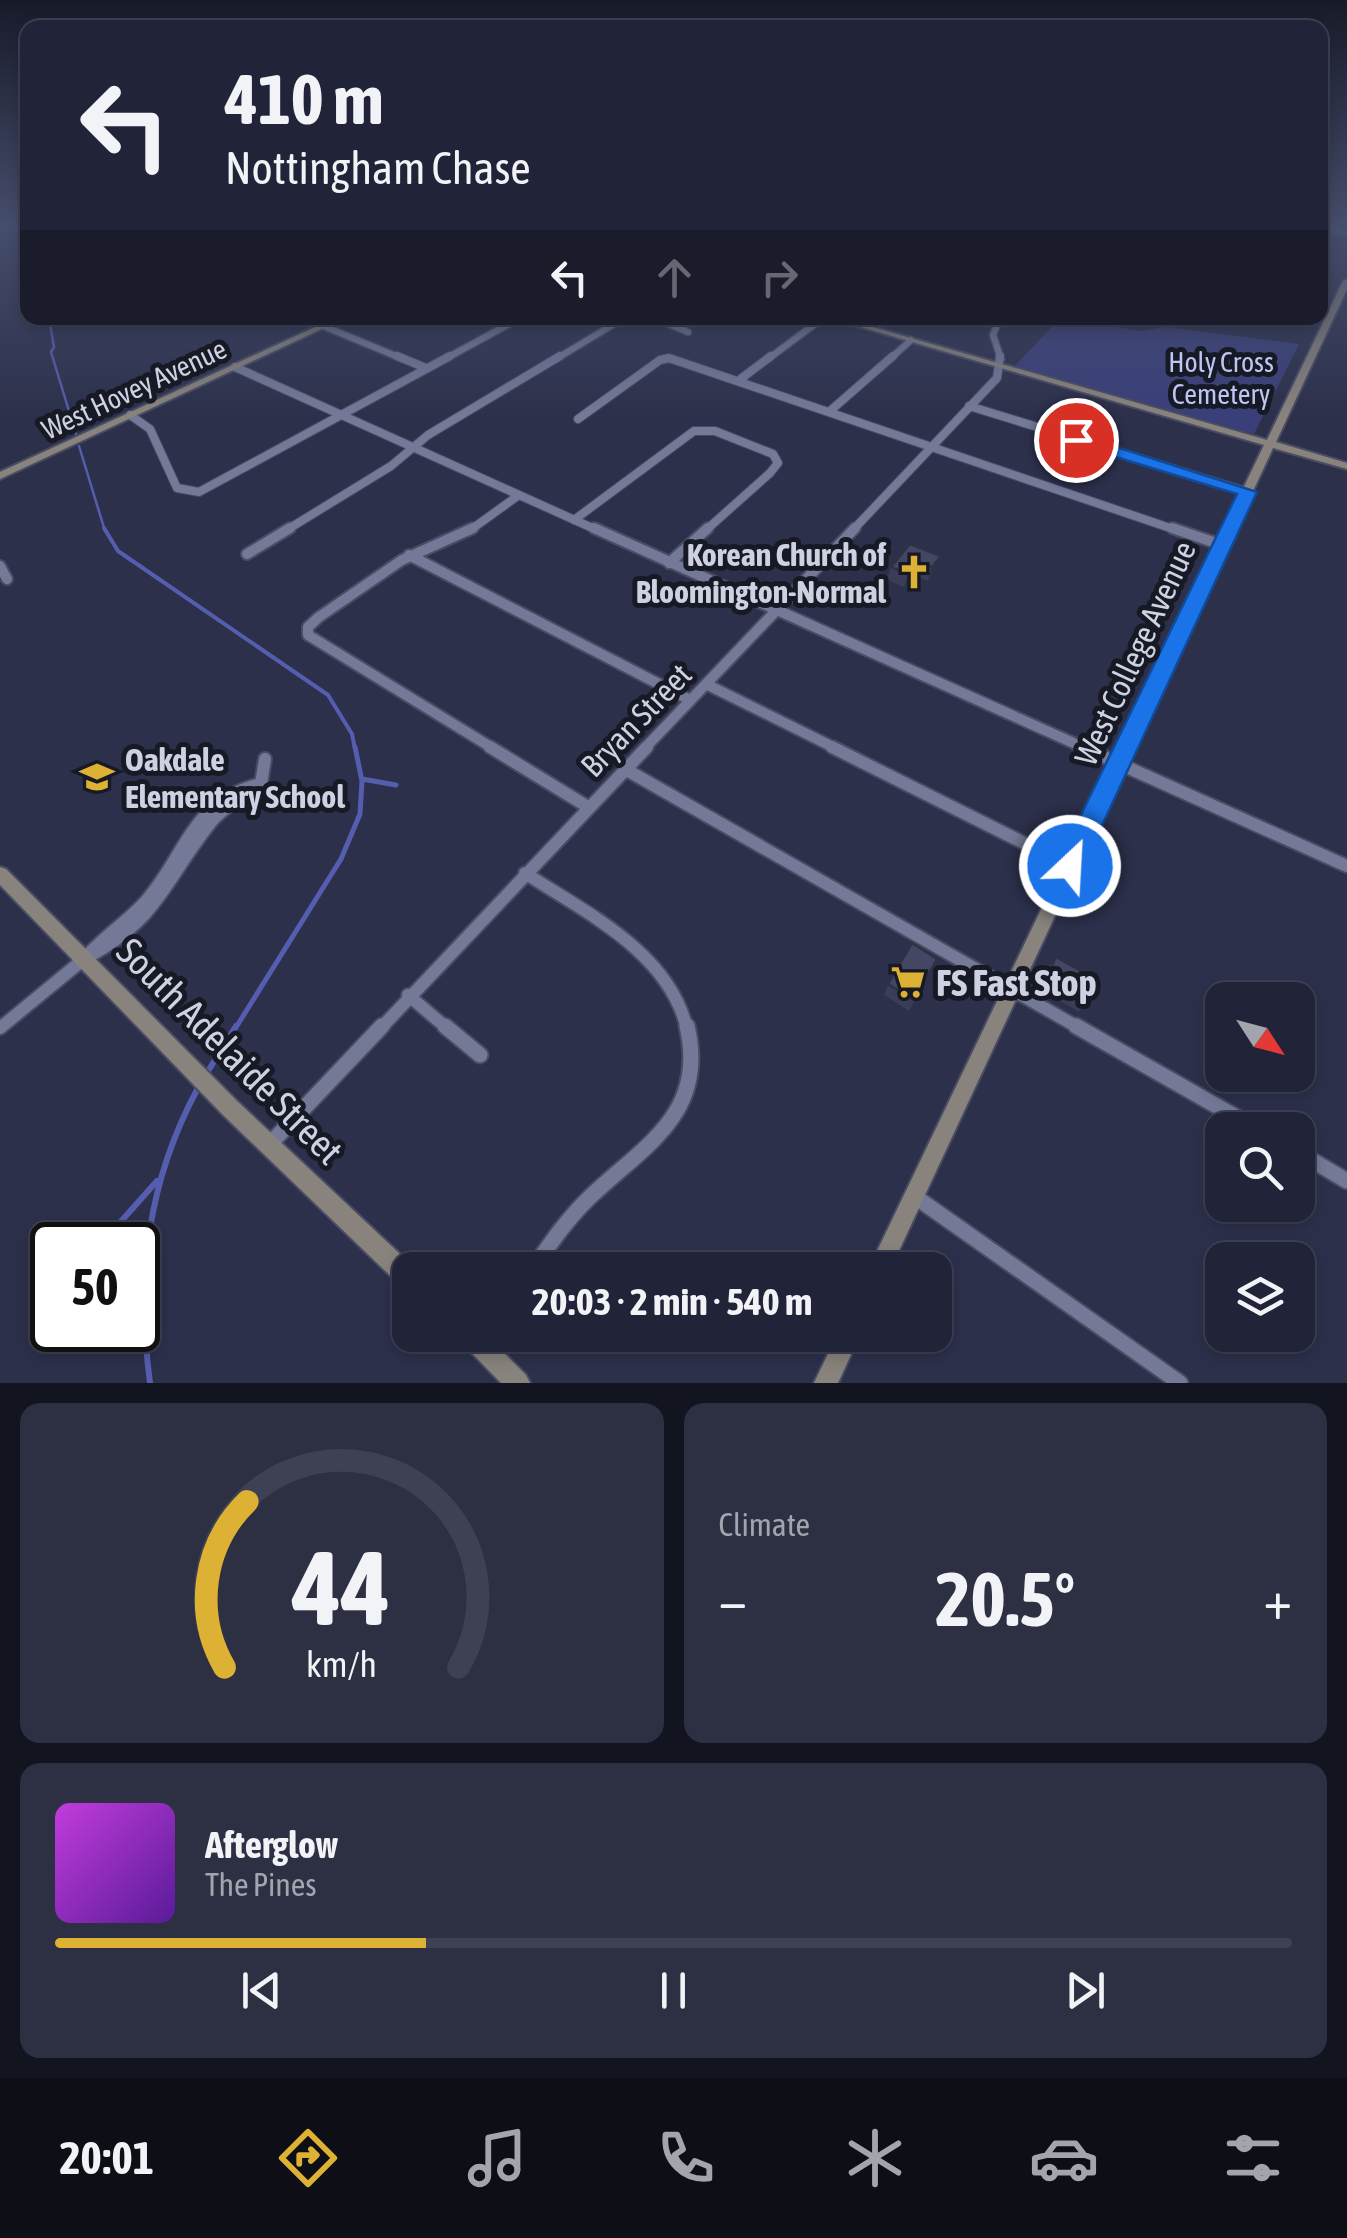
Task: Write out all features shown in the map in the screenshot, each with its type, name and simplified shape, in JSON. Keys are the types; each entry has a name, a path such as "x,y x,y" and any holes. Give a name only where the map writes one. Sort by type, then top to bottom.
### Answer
{"main road":[{"name":"West College Avenue","path":"1328,322 1344,288"},
{"path":"858,325 1347,466"},
{"name":"West College Avenue","path":"888,1252 1327,325"},
{"name":"West Hovey Avenue","path":"0,476 322,326"},
{"name":"South Adelaide Street","path":"0,874 202,1080 392,1262"},
{"path":"491,1352 518,1383"},
{"path":"826,1383 841,1352"}],"street":[{"path":"247,554 391,466 428,435 612,325"},
{"path":"671,325 688,332"},
{"path":"738,381 814,325"},
{"path":"994,325 1001,366"},
{"path":"322,326 426,368"},
{"path":"130,416 151,430 171,484 192,493 206,489 503,326"},
{"path":"830,411 911,340"},
{"path":"578,419 587,409 667,358 1222,545"},
{"name":"Bryan Street","path":"268,1145 996,378 1001,366"},
{"path":"234,367 1347,866"},
{"path":"969,406 1248,492"},
{"path":"574,520 688,433 700,430 732,438 767,451 777,460 770,473 669,563"},
{"path":"519,495 462,535 409,556 319,617 307,631 313,641 588,807"},
{"path":"409,556 690,700"},
{"path":"706,684 1070,866"},
{"path":"265,759 260,784 271,806"},
{"path":"624,769 1228,1112"},
{"path":"0,1028 150,898 220,800 244,786 260,784"},
{"path":"525,873 648,959 672,990 691,1035 690,1065 672,1122 652,1145 564,1222 544,1252"},
{"path":"408,995 480,1055"},
{"path":"1315,1162 1347,1180"},
{"path":"914,1196 1180,1383"}],"green space":[{"name":"Holy Cross Cemetery","path":"1053,325 1104,325 1141,331 1165,327 1299,344 1254,434 1014,367"}],"building":[{"path":"910,544 941,556 932,567 918,562 908,574 891,567"},
{"name":"FS Fast Stop","path":"912,943 937,959 914,1000 888,984"},
{"path":"1056,957 1097,980 1088,1001 1047,977"}],"waterway":[{"path":"50,325 54,347 51,352 76,434"},
{"path":"79,446 104,528"},
{"path":"104,528 118,551 328,695 352,734 355,749"},
{"path":"235,1029 341,859 360,814 362,781 355,747"},
{"path":"362,779 396,785"},
{"path":"205,1076 236,1026"},
{"path":"150,1383 144,1306 150,1231 167,1159 198,1088"},
{"path":"120,1222 157,1181"}],"place":[{"name":"Korean Church of Bloomington-Normal","path":"914,572"},
{"name":"Oakdale Elementary School","path":"97,777"},
{"name":"FS Fast Stop","path":"908,982"}],"route":[{"path":"1070,866 1248,492 1076,440"}]}
